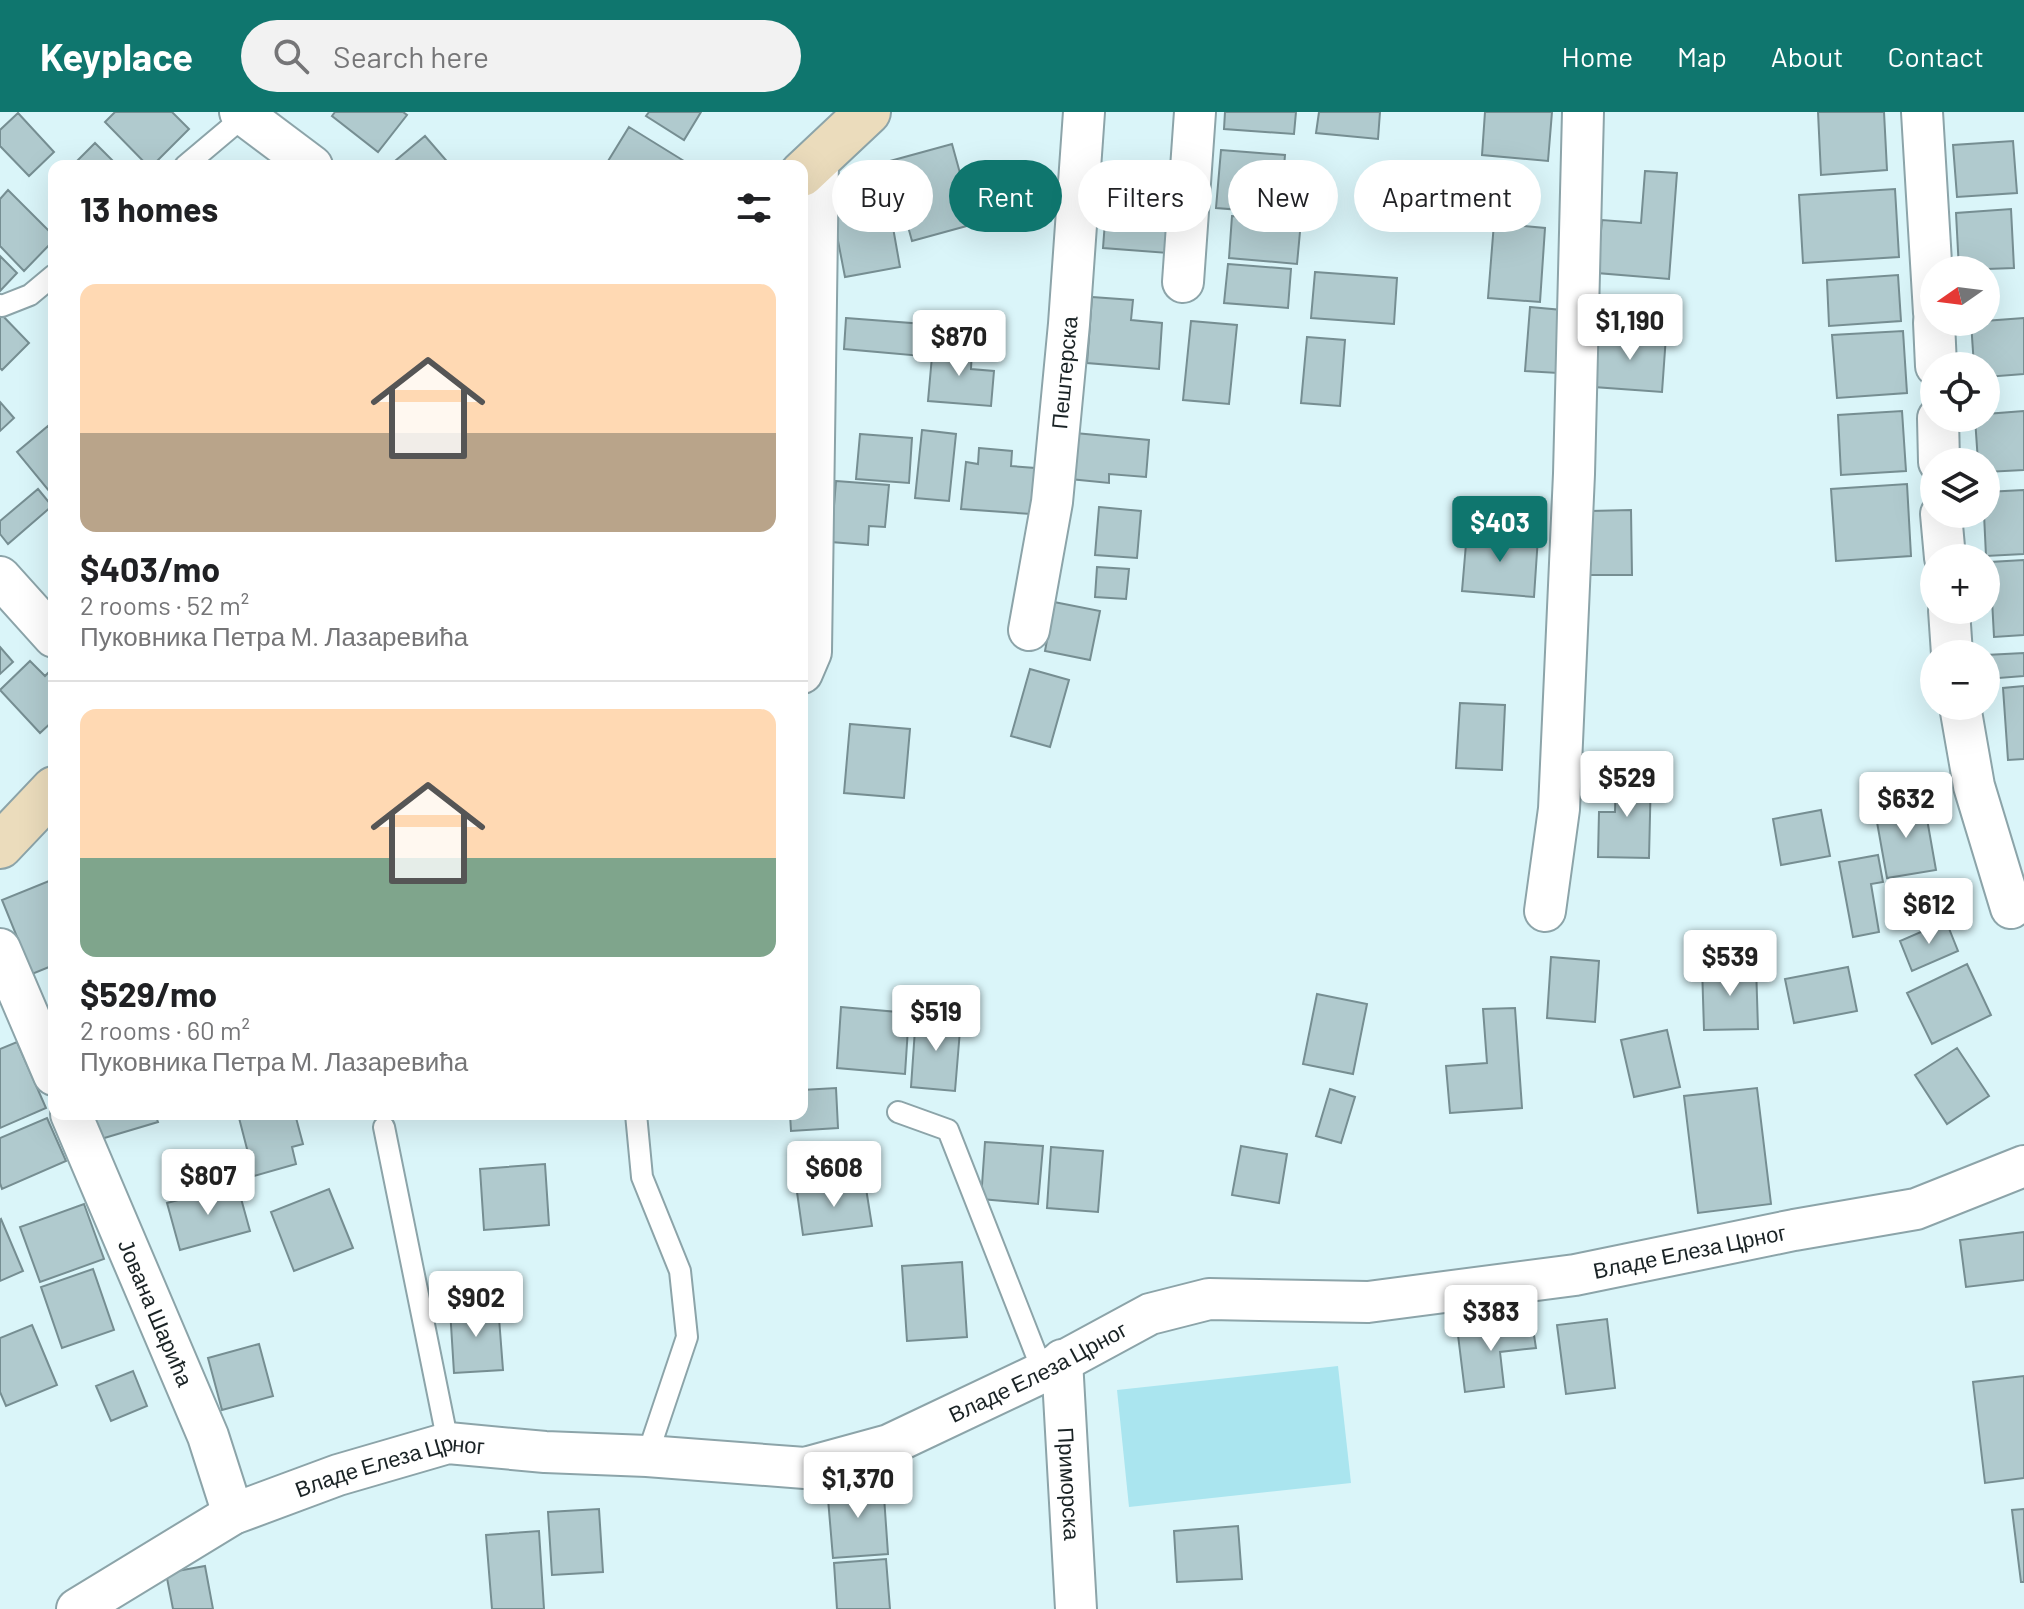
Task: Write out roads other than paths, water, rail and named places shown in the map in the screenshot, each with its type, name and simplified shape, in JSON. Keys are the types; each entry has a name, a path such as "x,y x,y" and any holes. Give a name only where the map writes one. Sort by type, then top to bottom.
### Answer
{"street":[{"name":"Пештерска","path":"1029,630 1054,487 1084,112"},
{"path":"1183,282 1195,112"},
{"path":"1545,911 1559,809 1574,474 1583,112"},
{"path":"1922,112 1931,256"},
{"path":"245,113 304,160"},
{"path":"808,659 811,652 810,167 860,116"},
{"path":"0,577 48,630"},
{"path":"1962,720 1974,786 2020,914"},
{"path":"0,846 48,795"},
{"path":"0,949 48,1061"},
{"name":"Јована Шарића","path":"74,1120 208,1436 233,1514"},
{"name":"Владе Елеза Црног","path":"77,1609 233,1514 338,1475 448,1443 805,1468 889,1445 1052,1366 1150,1314 1209,1299 1368,1302 1575,1275 1794,1230 1916,1209 2024,1166"},
{"name":"Приморска","path":"1052,1366 1076,1609"}],"lane":[{"path":"192,160 245,113"},
{"path":"0,305 30,295 48,280"},
{"path":"898,1112 948,1130 1052,1366"},
{"path":"637,1120 642,1177 680,1271 687,1337 647,1456"},
{"path":"384,1127 448,1443"}]}
